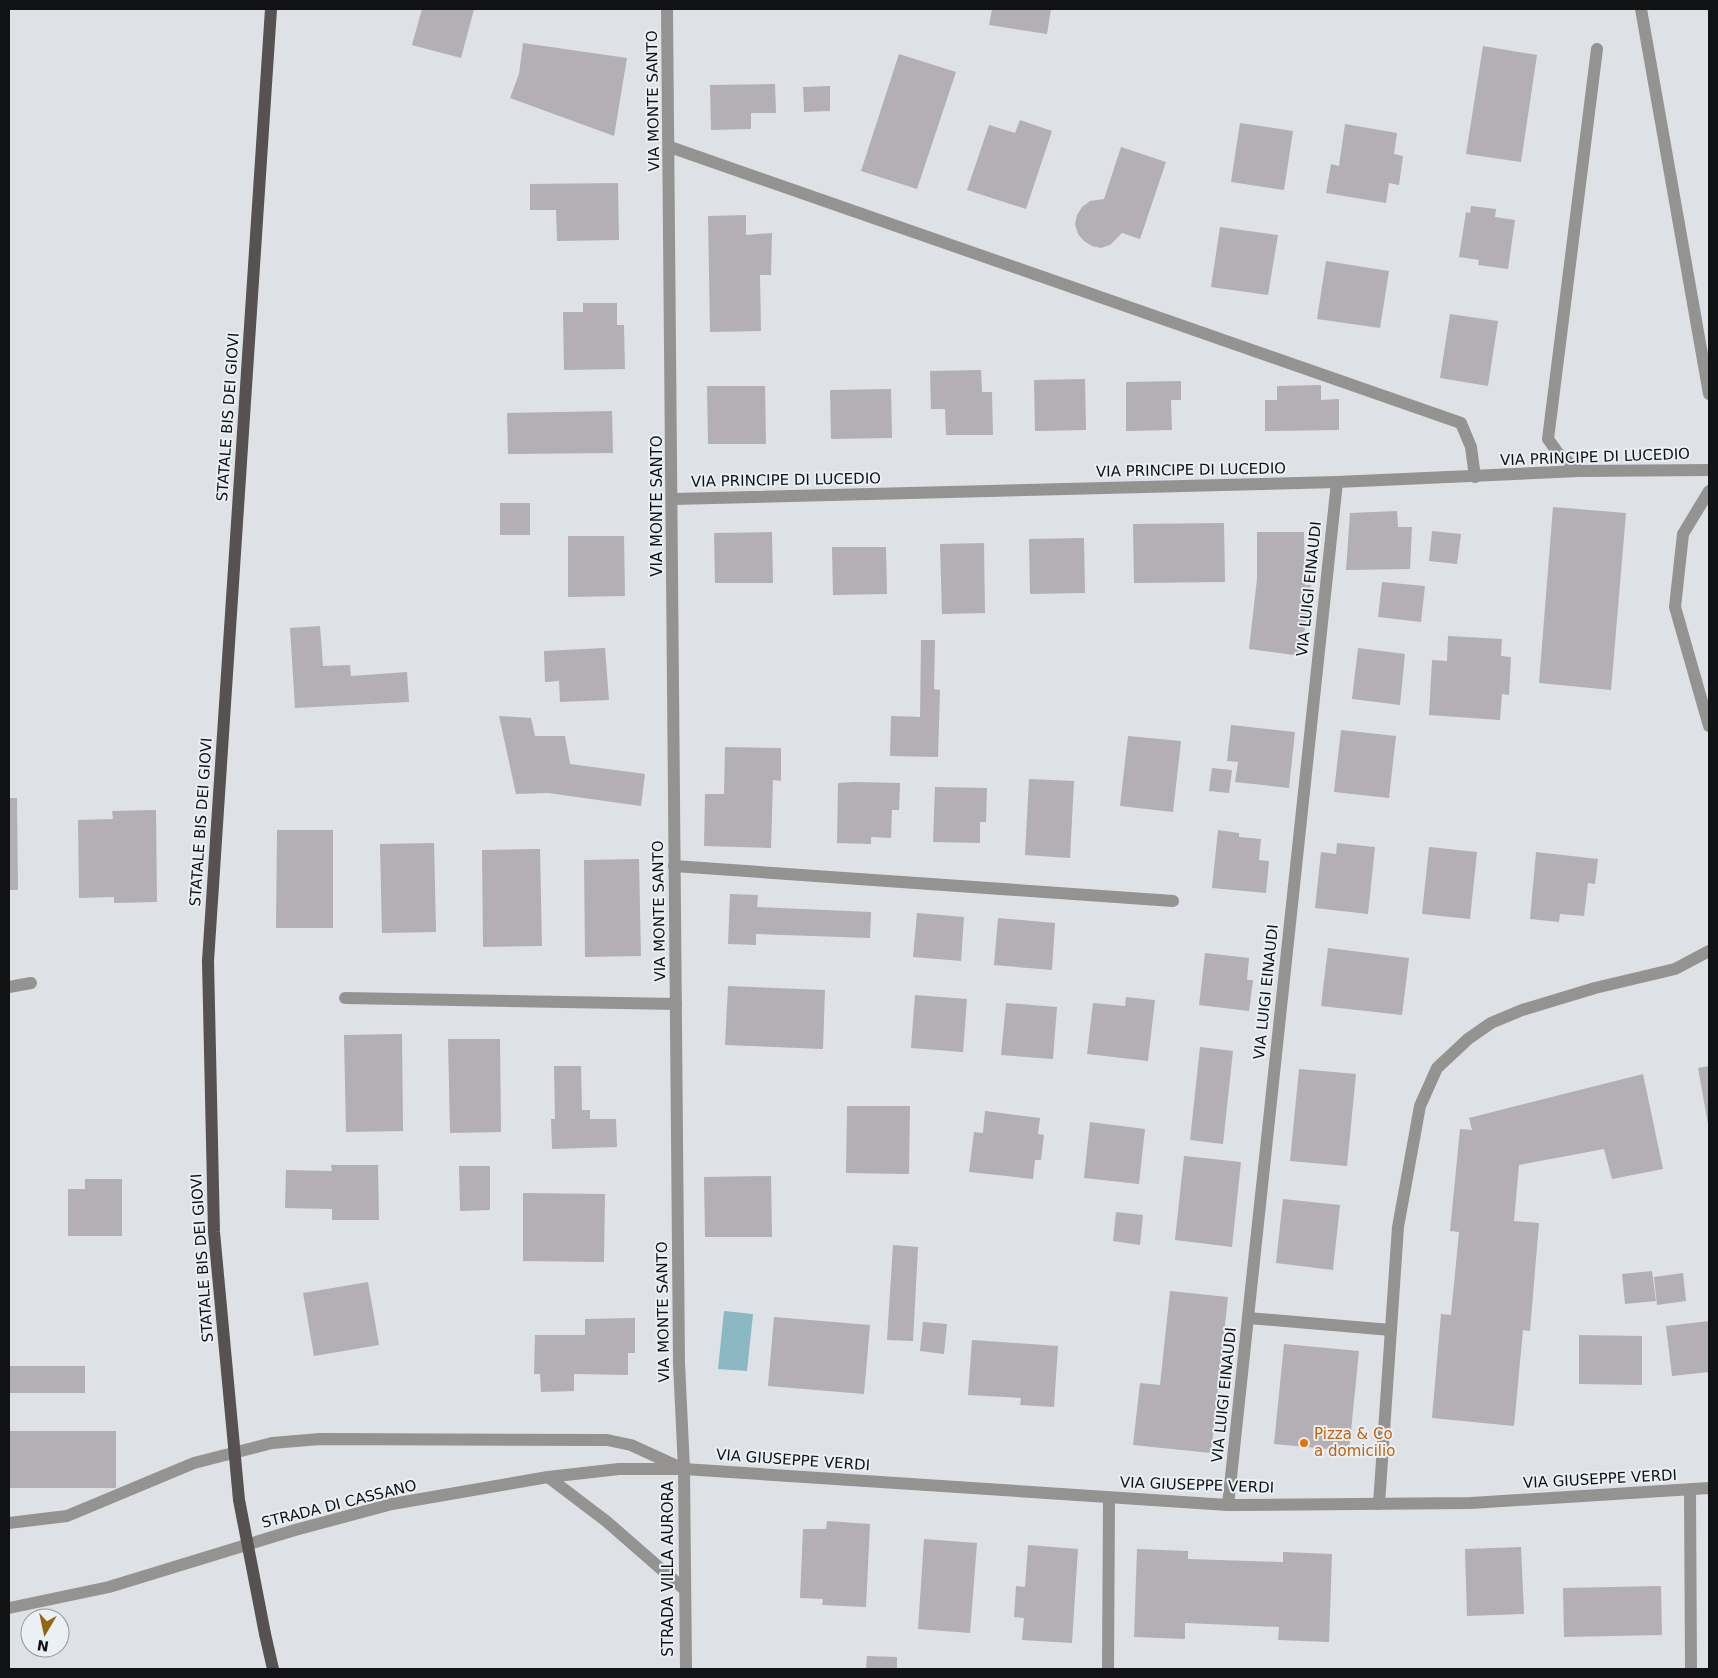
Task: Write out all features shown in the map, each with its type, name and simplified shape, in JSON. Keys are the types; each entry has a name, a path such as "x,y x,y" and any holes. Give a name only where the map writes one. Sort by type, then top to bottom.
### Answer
{"main road":[{"name":"STATALE BIS DEI GIOVI","path":"271,9 208,961 214,1232 239,1500 273,1669"}],"street":[{"name":"VIA MONTE SANTO","path":"667,9 673,499 674,866 680,1363 684,1469"},
{"path":"1640,9 1709,394"},
{"path":"1579,471 1558,453 1548,439 1597,49"},
{"path":"670,147 1461,423 1472,447 1475,477"},
{"name":"VIA PRINCIPE DI LUCEDIO","path":"673,499 1337,482 1579,471 1709,470"},
{"name":"VIA LUIGI EINAUDI","path":"1228,1505 1337,482"},
{"path":"1709,491 1683,534 1675,607 1709,726"},
{"path":"674,866 1173,901"},
{"path":"1379,1504 1398,1227 1420,1106 1437,1068 1468,1039 1491,1023 1522,1010 1595,988 1676,969 1709,951"},
{"path":"9,987 31,983"},
{"name":"VIA MONTE SANTO","path":"345,998 676,1004"},
{"path":"1248,1318 1391,1330"},
{"path":"9,1523 67,1516 194,1463 272,1443 320,1439 607,1440 631,1445 684,1469"},
{"name":"STRADA DI CASSANO","path":"9,1608 109,1587 295,1530 392,1504 548,1477 619,1469 684,1469"},
{"name":"VIA GIUSEPPE VERDI","path":"684,1469 1108,1499 1228,1505 1471,1503 1709,1488"},
{"name":"STRADA VILLA AURORA","path":"684,1469 686,1669"},
{"path":"548,1477 606,1521 684,1589"},
{"path":"1690,1490 1691,1669"},
{"path":"1108,1499 1108,1669"}],"water":[{"path":"724,1311 753,1314 747,1371 718,1369"}],"building":[{"path":"422,9 474,9 461,58 412,45"},
{"path":"992,9 1051,9 1047,34 989,25"},
{"path":"523,43 627,58 614,136 510,98 519,74"},
{"path":"1483,46 1537,55 1521,162 1466,154"},
{"path":"899,54 956,72 917,189 861,171"},
{"path":"775,84 776,113 751,113 751,129 711,130 710,85"},
{"path":"830,86 830,111 804,112 803,87"},
{"path":"1020,120 1052,131 1026,209 967,190 989,125 1015,133"},
{"path":"1240,123 1293,131 1284,190 1231,182"},
{"path":"1345,124 1397,133 1394,154 1403,156 1399,185 1389,183 1386,203 1326,193 1331,164 1339,166"},
{"path":"1121,147 1166,162 1140,239 1122,233 1110,245 1101,248 1092,246 1078,234 1075,224 1077,215 1082,207 1090,201 1104,199"},
{"path":"618,183 619,240 557,241 556,210 530,210 530,184"},
{"path":"1471,206 1496,209 1495,217 1515,220 1508,269 1478,265 1479,260 1459,257 1466,212 1470,213"},
{"path":"746,215 746,235 772,233 771,275 760,275 761,331 710,332 708,216"},
{"path":"1220,227 1278,235 1268,295 1211,287"},
{"path":"1326,261 1389,271 1380,328 1317,319"},
{"path":"583,303 617,303 617,325 624,325 625,369 564,370 563,312 583,312"},
{"path":"1450,314 1498,321 1488,386 1440,378"},
{"path":"981,370 982,392 992,392 993,435 946,435 945,409 931,409 930,371"},
{"path":"1085,379 1086,430 1035,431 1034,380"},
{"path":"1181,381 1181,400 1171,400 1172,430 1126,431 1126,382"},
{"path":"1321,385 1321,400 1339,399 1339,430 1265,431 1265,400 1277,400 1277,386"},
{"path":"707,386 765,386 766,444 708,444"},
{"path":"891,389 892,438 831,439 830,390"},
{"path":"612,411 613,453 508,454 507,413"},
{"path":"500,503 530,503 530,535 500,535"},
{"path":"1553,507 1626,513 1611,690 1539,683"},
{"path":"1397,511 1398,527 1412,527 1410,569 1346,570 1350,513"},
{"path":"1224,523 1225,582 1134,583 1133,524"},
{"path":"1432,531 1461,534 1457,564 1429,561"},
{"path":"772,532 773,583 715,583 714,533"},
{"path":"1257,532 1304,532 1305,585 1311,585 1301,656 1249,649 1257,579"},
{"path":"568,536 624,536 625,596 568,597"},
{"path":"1084,538 1085,593 1030,594 1029,539"},
{"path":"984,543 985,613 942,614 940,544"},
{"path":"832,547 886,547 887,594 833,595"},
{"path":"1382,582 1425,586 1421,622 1378,617"},
{"path":"320,626 323,666 350,665 351,676 407,672 409,702 295,708 290,628"},
{"path":"1448,636 1502,639 1501,656 1511,657 1509,695 1502,694 1500,720 1429,715 1432,660 1447,661"},
{"path":"921,640 935,640 934,689 940,690 938,757 890,756 891,716 920,717"},
{"path":"605,648 609,700 560,702 559,681 545,682 544,651"},
{"path":"1358,648 1405,654 1400,705 1352,699"},
{"path":"499,716 531,718 535,736 565,736 570,764 645,774 641,806 548,793 516,794"},
{"path":"1231,725 1295,732 1289,788 1235,782 1238,762 1227,761"},
{"path":"1341,730 1396,736 1389,798 1334,792"},
{"path":"1128,736 1181,741 1173,812 1120,806"},
{"path":"725,747 781,748 781,781 773,780 771,848 704,846 705,794 724,794"},
{"path":"1212,768 1232,770 1229,793 1209,791"},
{"path":"1029,779 1074,781 1070,858 1025,855"},
{"path":"838,783 900,783 899,810 892,810 891,838 871,837 871,844 837,843"},
{"path":"935,787 987,788 986,822 980,822 980,843 933,842"},
{"path":"9,798 17,798 18,890 9,890"},
{"path":"156,810 157,902 114,903 114,897 79,898 78,820 113,819 112,811"},
{"path":"277,830 333,830 333,928 276,928"},
{"path":"1218,830 1239,833 1239,837 1261,839 1259,860 1269,861 1266,893 1212,888"},
{"path":"434,843 436,932 382,933 380,844"},
{"path":"1337,843 1375,847 1368,914 1315,908 1321,852 1336,854"},
{"path":"1429,847 1477,852 1470,919 1422,914"},
{"path":"540,849 542,946 483,947 482,850"},
{"path":"1536,852 1598,859 1595,884 1588,883 1584,916 1560,914 1559,922 1530,919"},
{"path":"639,859 641,956 585,957 584,860"},
{"path":"730,894 758,895 757,907 871,912 870,938 756,934 756,945 728,944"},
{"path":"917,913 964,917 961,961 913,957"},
{"path":"998,918 1055,923 1052,970 994,965"},
{"path":"1328,948 1409,958 1402,1015 1321,1006"},
{"path":"1205,953 1249,958 1247,980 1253,980 1249,1011 1199,1005"},
{"path":"728,986 825,990 823,1049 725,1045"},
{"path":"915,995 967,999 963,1052 911,1048"},
{"path":"1126,997 1155,1000 1148,1061 1087,1054 1093,1003 1125,1006"},
{"path":"1006,1003 1057,1007 1053,1059 1001,1055"},
{"path":"402,1034 403,1131 346,1132 344,1035"},
{"path":"448,1039 500,1039 501,1132 450,1133"},
{"path":"1200,1047 1233,1051 1223,1144 1190,1140"},
{"path":"554,1066 581,1066 582,1110 590,1110 590,1119 616,1119 617,1147 552,1149 551,1119 555,1119"},
{"path":"1709,1066 1709,1124 1708,1124 1698,1068"},
{"path":"1299,1069 1356,1074 1347,1166 1290,1161"},
{"path":"1643,1074 1663,1169 1612,1179 1604,1149 1519,1165 1514,1221 1539,1223 1530,1331 1523,1330 1514,1426 1432,1418 1441,1314 1451,1315 1459,1232 1450,1231 1460,1129 1472,1130 1469,1118"},
{"path":"847,1106 910,1106 909,1174 846,1173"},
{"path":"985,1111 1040,1118 1038,1134 1044,1135 1041,1160 1035,1160 1033,1179 969,1172 974,1132 983,1133"},
{"path":"1090,1122 1145,1129 1139,1184 1084,1178"},
{"path":"1184,1156 1241,1162 1232,1247 1175,1240"},
{"path":"331,1165 378,1165 379,1220 332,1220 332,1209 285,1208 286,1170 332,1171"},
{"path":"459,1166 490,1166 490,1210 460,1211"},
{"path":"771,1176 772,1237 705,1237 704,1177"},
{"path":"85,1179 122,1179 122,1236 68,1236 68,1189 85,1189"},
{"path":"523,1193 605,1194 604,1262 523,1261"},
{"path":"1283,1199 1340,1205 1333,1270 1276,1263"},
{"path":"1116,1212 1143,1215 1140,1245 1113,1241"},
{"path":"893,1245 918,1247 913,1341 887,1340"},
{"path":"1652,1271 1656,1301 1625,1304 1622,1274"},
{"path":"1683,1273 1686,1301 1657,1305 1654,1277"},
{"path":"368,1282 379,1345 314,1356 303,1293"},
{"path":"1170,1291 1228,1297 1211,1453 1133,1445 1140,1383 1160,1385"},
{"path":"774,1317 870,1325 864,1394 768,1386"},
{"path":"635,1318 635,1353 628,1353 628,1375 574,1374 574,1391 541,1392 540,1374 534,1374 535,1335 585,1335 585,1319"},
{"path":"1709,1321 1709,1372 1672,1376 1666,1326"},
{"path":"923,1322 947,1324 944,1354 920,1351"},
{"path":"1579,1335 1642,1336 1642,1385 1579,1384"},
{"path":"972,1340 1058,1346 1054,1407 1020,1405 1021,1398 968,1395"},
{"path":"1284,1344 1359,1351 1349,1451 1274,1444"},
{"path":"9,1366 85,1366 85,1393 9,1393"},
{"path":"9,1431 116,1431 116,1488 9,1488"},
{"path":"827,1521 870,1524 866,1607 822,1605 823,1599 800,1598 803,1529 826,1529"},
{"path":"924,1539 977,1543 970,1633 918,1629"},
{"path":"1028,1545 1078,1549 1072,1643 1022,1640 1024,1618 1014,1617 1016,1586 1025,1587"},
{"path":"1521,1547 1524,1614 1467,1616 1465,1549"},
{"path":"1137,1549 1188,1551 1188,1559 1283,1562 1283,1552 1332,1554 1329,1642 1278,1640 1279,1627 1185,1623 1185,1639 1134,1637"},
{"path":"1661,1586 1662,1635 1564,1637 1563,1588"},
{"path":"867,1656 897,1657 897,1669 866,1669"}],"place":[{"name":"Pizza & Co a domicilio","path":"1304,1443"}]}
